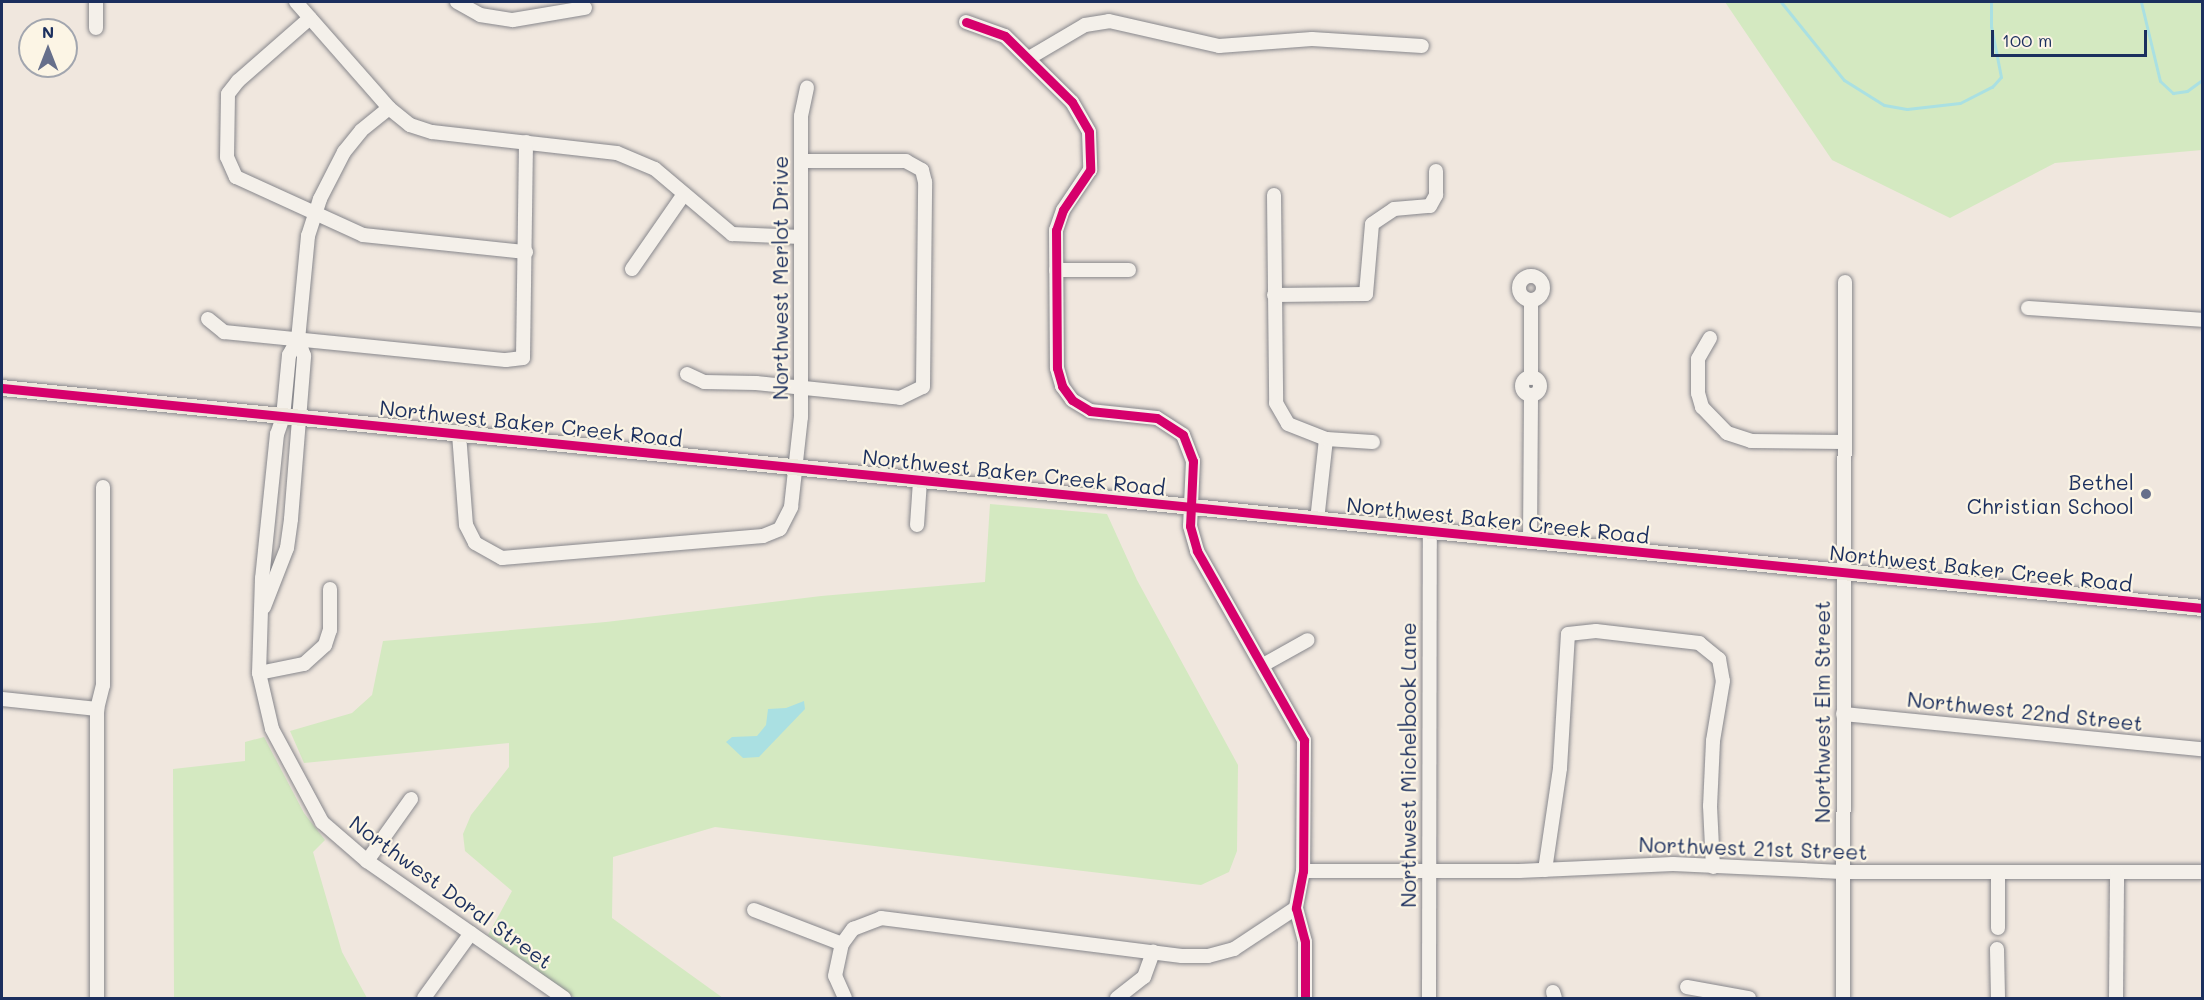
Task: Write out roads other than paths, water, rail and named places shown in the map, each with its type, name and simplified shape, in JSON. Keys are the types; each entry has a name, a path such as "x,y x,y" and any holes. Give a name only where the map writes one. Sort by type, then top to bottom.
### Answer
{"main road":[{"name":"Northwest Baker Creek Road","path":"2,388 2202,608"}],"street":[{"path":"96,2 96,28"},
{"path":"296,2 389,108 410,125 432,132 617,153 655,169 732,234 801,237"},
{"path":"457,2 480,15 513,20 585,8"},
{"path":"310,18 232,88 227,100 227,157 231,169 242,183 354,233 377,238 526,252"},
{"path":"1029,58 1085,25 1109,21 1219,46 1312,39 1422,46"},
{"path":"966,22 1005,36 1029,58 1072,102 1092,142 1090,170 1058,219 1057,368 1066,394 1090,411 1157,418 1174,426 1192,453 1190,507 1197,551 1304,740 1303,871 1296,908 1305,942 1305,999"},
{"name":"Northwest Merlot Drive","path":"459,434 466,525 475,543 502,558 763,536 780,529 788,519 796,468 801,388 801,116 807,88"},
{"path":"291,417 304,356 298,339 308,236 314,215 352,140 389,108"},
{"path":"208,319 224,332 523,358 526,142"},
{"path":"687,374 704,382 801,388 900,398 917,393 926,377 925,182 921,170 906,161 801,161"},
{"path":"1274,295 1366,294 1372,224 1385,211 1431,206 1436,195 1436,171"},
{"path":"632,269 684,194"},
{"path":"1274,195 1276,403 1288,424 1326,439 1372,442"},
{"path":"1056,270 1129,270"},
{"name":"Northwest Elm Street","path":"1843,999 1845,282"},
{"path":"1530,541 1531,395 1540,386 1531,378 1531,300"},
{"path":"2028,308 2202,320"},
{"path":"1710,338 1698,359 1698,393 1702,407 1727,433 1751,441 1844,442"},
{"name":"Northwest Doral Street","path":"262,612 287,548 291,417"},
{"name":"Northwest Doral Street","path":"291,417 277,434 266,536 259,673 272,729 311,807 333,834 367,861 564,999"},
{"path":"1317,520 1326,439"},
{"name":"Northwest Baker Creek Road","path":"917,525 920,481"},
{"path":"97,999 97,709 103,685 102,487"},
{"name":"Northwest Michelbook Lane","path":"1429,999 1430,531"},
{"path":"259,673 304,664 325,645 330,630 330,589"},
{"path":"1545,870 1556,804 1568,634 1596,631 1699,643 1719,659 1723,681 1713,741 1710,806 1713,867"},
{"path":"1263,665 1308,640"},
{"path":"2,699 97,709"},
{"name":"Northwest 22nd Street","path":"1843,714 2202,749"},
{"path":"367,861 411,799"},
{"name":"Northwest 21st Street","path":"1303,871 1545,870 1613,865 1842,872 2202,872"},
{"path":"1998,872 1998,928"},
{"path":"2116,999 2117,872"},
{"path":"845,999 835,976 842,944 853,929 865,922 896,918 1153,952 1208,956 1234,949 1296,908"},
{"path":"754,910 842,944"},
{"path":"424,999 471,933"},
{"path":"1997,950 1998,999"},
{"path":"1117,999 1144,977 1153,952"},
{"path":"1687,987 1749,999"}],"water":[{"path":"804,701 805,709 759,757 743,758 726,742 732,737 757,736 766,725 768,709 786,708"}],"waterway":[{"path":"1781,2 1844,80 1884,105 1907,109 1960,103 1992,87 2001,77 1991,26 1991,2"},
{"path":"2141,2 2160,81 2173,93 2187,91 2202,80"}],"place":[{"name":"Bethel Christian School","path":"2146,494"}]}
